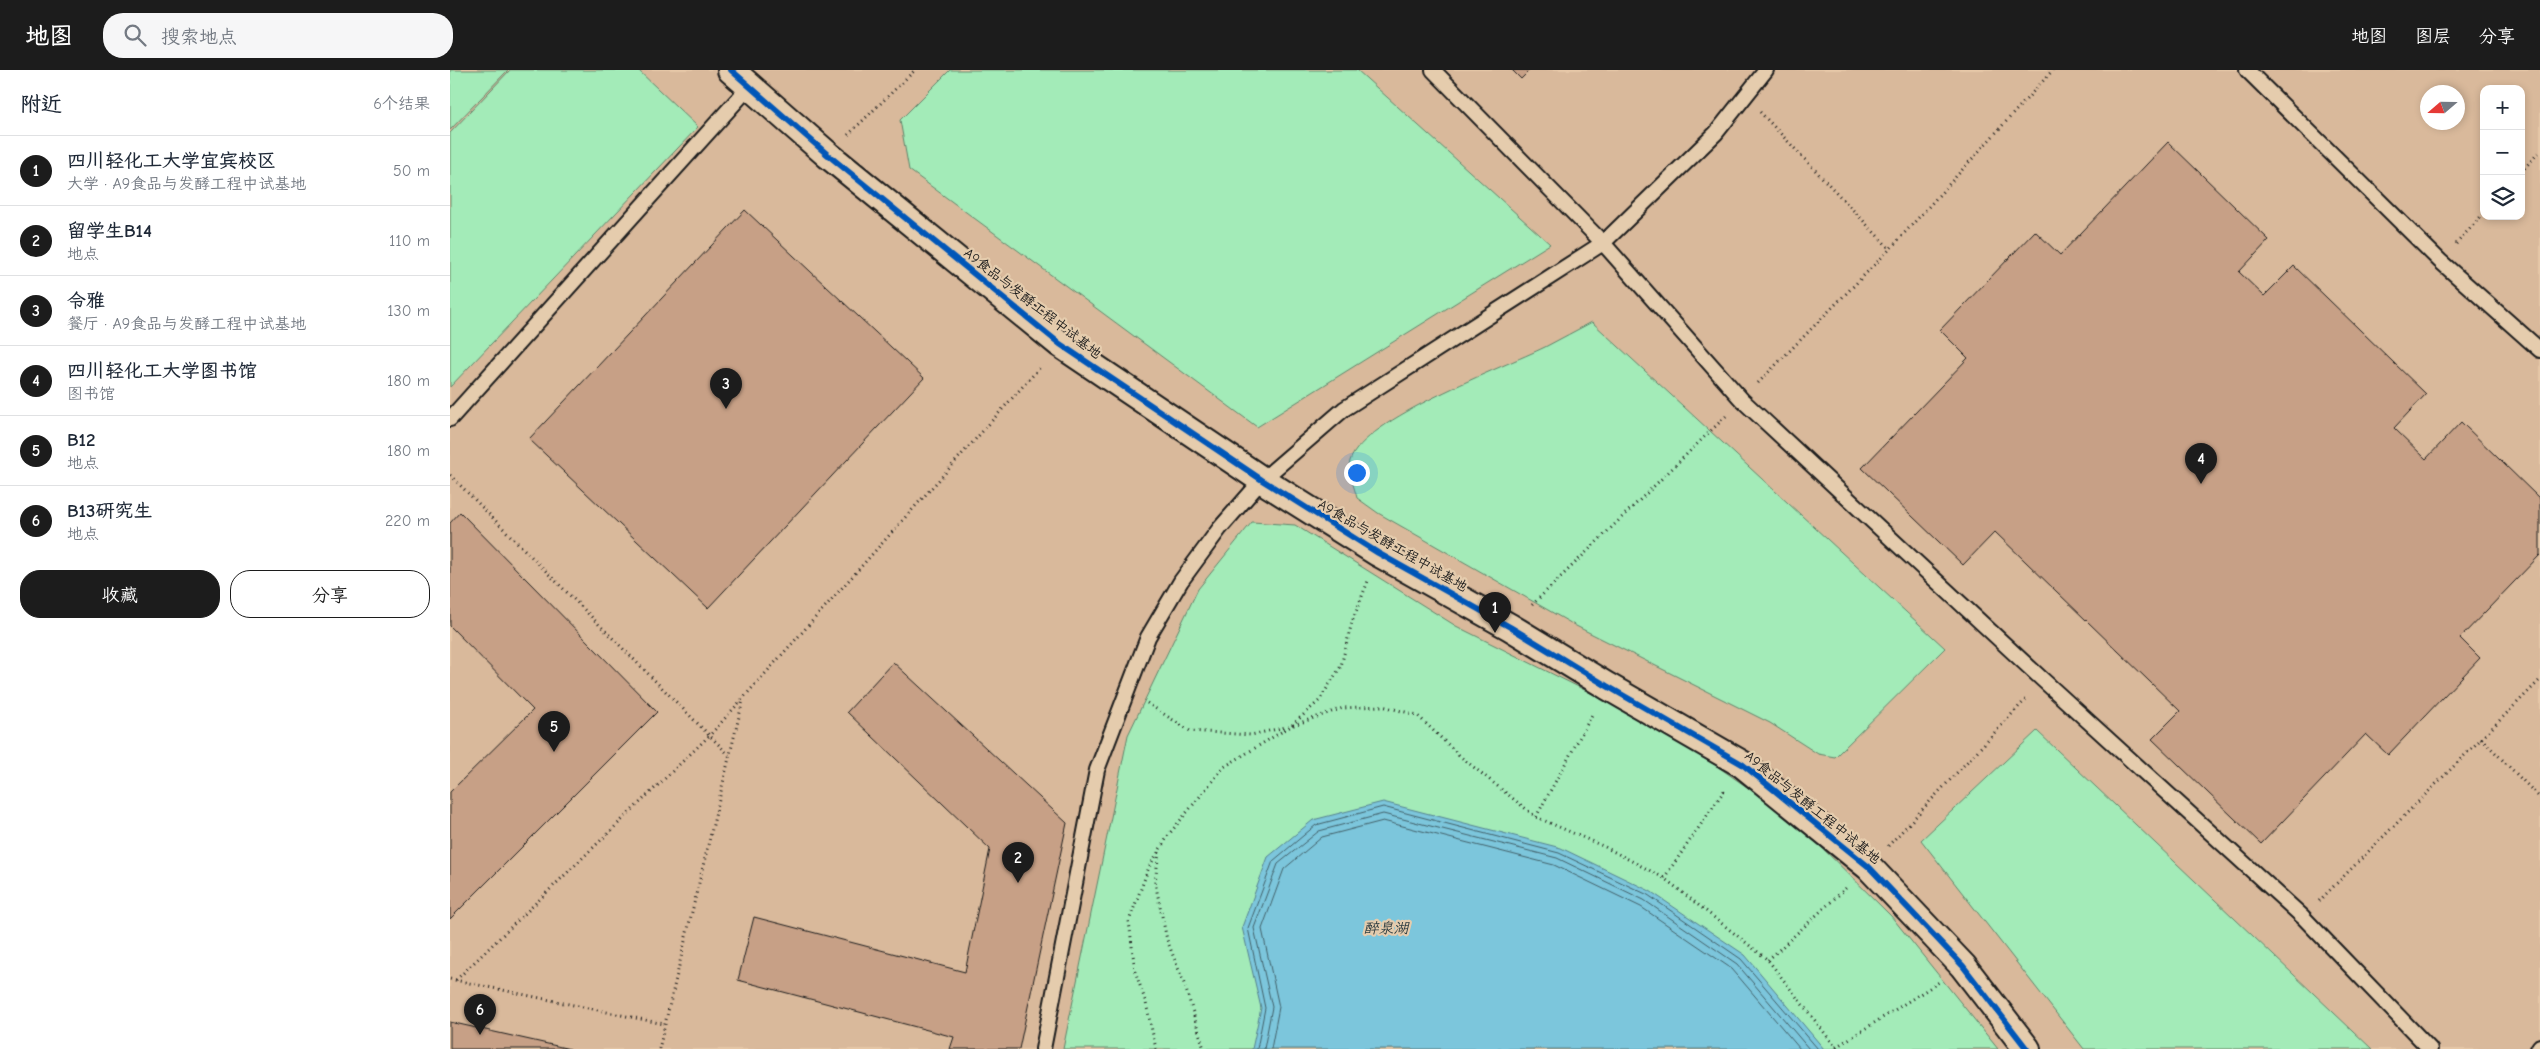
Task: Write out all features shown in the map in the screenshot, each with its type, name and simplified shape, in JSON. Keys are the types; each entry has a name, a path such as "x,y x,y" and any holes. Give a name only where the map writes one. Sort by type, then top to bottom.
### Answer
{"street":[{"name":"A9食品与发酵工程中试基地","path":"740,78 828,154 1060,344 1262,480 1378,554 1510,627 1742,764 1869,867 1963,966 2027,1049"}],"lane":[{"path":"1433,70 1603,243 1742,400 2303,917 2430,1049"},
{"path":"1043,1049 1097,770 1148,637 1181,581 1220,528 1262,480 1344,409 1603,243 1716,133 1766,70"},
{"path":"2247,70 2440,261 2540,350"},
{"path":"450,419 740,78"}],"path":[{"path":"828,154 915,70"},
{"path":"1510,627 1742,400 1890,249 2053,70"},
{"path":"1746,96 1890,249"},
{"path":"2525,168 2540,151"},
{"path":"2440,261 2480,217"},
{"path":"456,980 710,735 1060,344"},
{"path":"450,475 729,755"},
{"path":"1156,1049 1146,1003 1135,971 1129,921 1149,867 1170,833 1224,767 1291,726 1319,701 1341,666 1352,622 1378,554"},
{"path":"1768,960 1869,867 2044,680"},
{"path":"2303,917 2540,680"},
{"path":"1536,817 1607,686"},
{"path":"1127,691 1190,731 1251,735 1291,726 1343,708 1382,706 1417,715 1461,757 1536,817 1605,847 1664,878 1768,960 1837,1048 1963,966"},
{"path":"658,1049 743,699"},
{"path":"2481,738 2540,798"},
{"path":"1664,878 1742,764"},
{"path":"1159,849 1155,882 1166,940 1185,986 1204,1049"},
{"path":"450,979 664,1024"}],"shaded area":[{"path":"450,70 2540,70 2540,1049 450,1049"}],"green space":[{"path":"450,70 508,70 450,130"},
{"path":"510,70 638,70 698,127 450,387 450,133"},
{"path":"950,70 1357,70 1550,244 1257,427 909,170 900,120"},
{"path":"1592,322 1945,648 1835,757 1818,754 1770,723 1576,626 1378,513 1357,498 1350,474 1350,461 1360,445 1380,428 1437,396 1545,347"},
{"path":"1252,522 1295,525 1456,626 1665,730 1793,819 1891,916 1998,1049 1063,1049 1128,735 1198,589"},
{"path":"2037,731 2372,1049 2084,1049 1921,840"}],"water":[{"name":"醉泉湖","path":"1383,802 1561,848 1650,891 1745,955 1824,1049 1252,1049 1261,1008 1242,927 1268,857 1313,820"}],"building":[{"path":"1512,70 1530,70 1521,79"},
{"path":"2168,142 2269,240 2239,272 2264,296 2294,266 2426,394 2394,428 2426,459 2461,422 2540,499 2540,555 2460,638 2480,658 2388,755 2366,734 2261,844 2152,739 2180,711 1995,532 1963,565 1862,468 1968,358 1940,330 2035,231 2060,255"},
{"path":"745,210 924,378 708,608 529,439"},
{"path":"460,512 657,712 450,919 450,792 533,710 450,626 450,523"},
{"path":"893,662 1067,823 1019,1049 950,1049 954,1037 738,980 754,917 965,972 990,849 847,712"},
{"path":"450,1022 570,1049 450,1049"}],"cycle path":[{"path":"731,70 828,155 1060,344 1262,480 1378,553 1510,627 1742,764 1869,867 1963,966 2027,1049"}],"place":[{"name":"令雅","path":"726,409"},
{"name":"四川轻化工大学图书馆","path":"2201,484"},
{"name":"四川轻化工大学宜宾校区","path":"1495,633"},
{"name":"B12","path":"554,752"},
{"name":"留学生B14","path":"1018,883"},
{"name":"B13研究生","path":"480,1035"}]}
